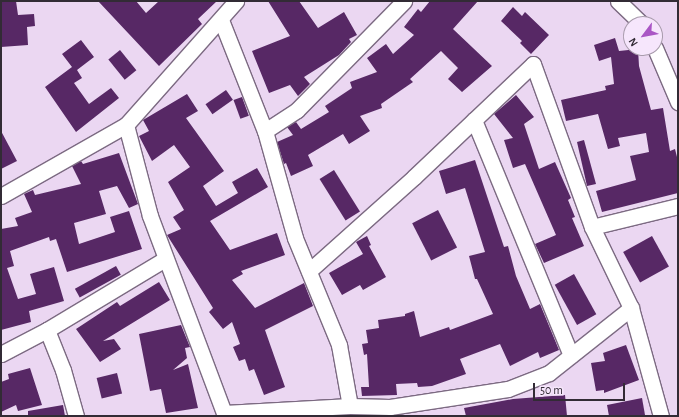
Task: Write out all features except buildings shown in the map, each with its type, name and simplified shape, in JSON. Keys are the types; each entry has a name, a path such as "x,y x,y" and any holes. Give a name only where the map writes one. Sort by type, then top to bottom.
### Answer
{"street":[{"path":"1,196 126,125 221,20 236,1"},
{"path":"265,131 297,110 404,1"},
{"path":"618,1 634,16"},
{"path":"221,20 265,131 295,238 339,345 350,406"},
{"path":"658,56 678,102"},
{"path":"309,271 533,64 592,227 631,308 661,416"},
{"path":"474,120 571,355"},
{"path":"126,125 150,216 165,260 224,415 350,406 390,406 508,389 549,373 631,308"},
{"path":"592,227 678,206"},
{"path":"1,354 47,330 165,260"},
{"path":"47,330 64,370 76,416"}]}
